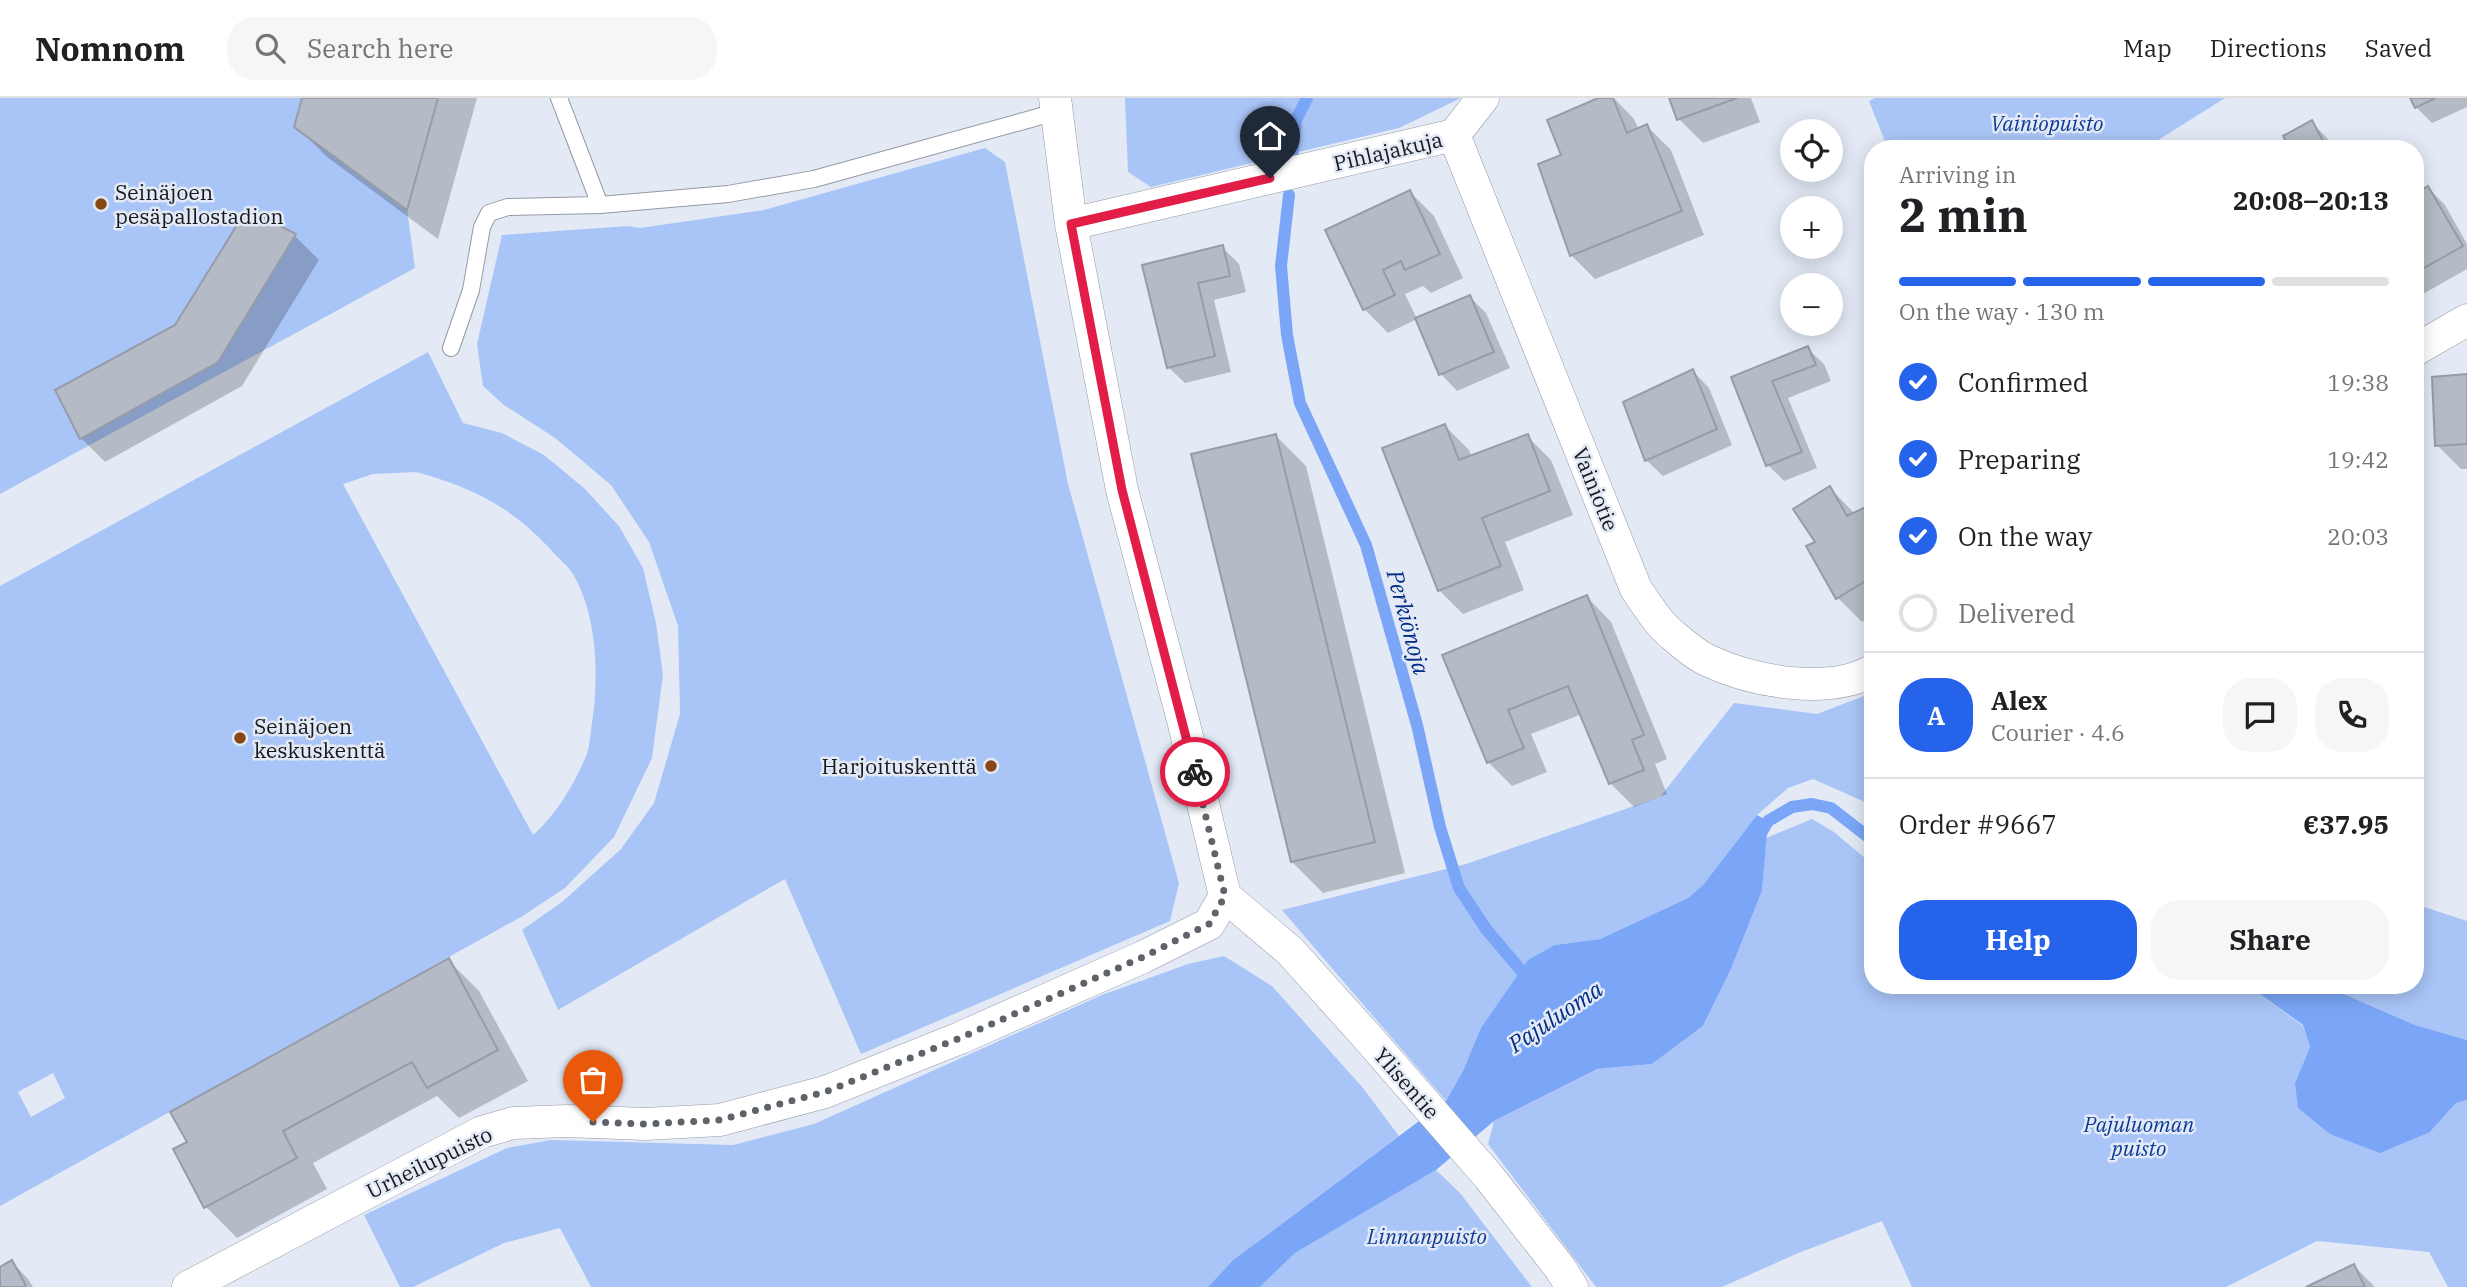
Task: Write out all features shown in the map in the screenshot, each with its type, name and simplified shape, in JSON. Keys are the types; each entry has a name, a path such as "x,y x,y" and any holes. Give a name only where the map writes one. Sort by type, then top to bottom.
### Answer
{"street":[{"name":"Pihlajakuja","path":"1071,224 1454,135 1483,98"},
{"path":"1056,105 1071,224 1122,490 1181,710 1225,896"},
{"name":"Vainiotie","path":"1454,135 1636,589 1667,631 1707,661 1756,678 1802,684 1855,680 1864,675"},
{"path":"2424,345 2467,320"},
{"name":"Ylisentie","path":"1225,896 1290,951 1489,1177 1572,1287"},
{"name":"Urheilupuisto","path":"188,1287 482,1132 513,1123 566,1121 645,1124 720,1120 825,1092 960,1038 1143,957 1209,924 1225,896"}],"lane":[{"path":"559,98 600,205"},
{"path":"451,348 471,290 482,227 489,213 508,207 600,205 728,194 814,179 1056,105"}],"green space":[{"path":"0,98 438,98 407,210 415,268 0,494"},
{"path":"1125,98 1461,98 1399,128 1151,187 1128,172"},
{"name":"Vainiopuisto","path":"1875,98 2225,98 2158,140 1884,140 1869,101"},
{"path":"985,148 1005,162 1068,484 1179,883 1170,921 861,1054 785,879 558,1010 522,930 562,902 621,849 654,803 680,714 678,626 649,542 611,485 555,438 504,405 483,386 477,344 502,235 628,226 640,228 764,210"},
{"name":"Seinäjoen keskuskenttä","path":"428,352 463,423 502,433 544,455 584,488 619,526 643,568 656,623 663,675 652,758 614,837 565,888 521,917 0,1206 0,586","holes":["416,472 473,492 522,522 571,571 588,610 596,671 588,750 564,799 533,835 343,484 373,474","53,1073 65,1098 31,1117 18,1092"]},
{"path":"1864,696 1864,802 1813,779 1788,788 1757,815 1703,885 1688,898 1600,939 1555,945 1464,1069 1446,1101 1282,910 1466,864 1660,797 1734,703 1817,714"},
{"name":"Pajuluoman puisto","path":"1812,819 1834,832 1864,857 1864,994 2259,994 2303,1026 2310,1047 2295,1083 2430,1132 2456,1103 2467,1100 2467,1287 2448,1287 2429,1252 2317,1241 2226,1287 1912,1287 1882,1221 1796,1254 1722,1287 1596,1287 1488,1144 1494,1121 1599,1069 1652,1064 1703,1026 1731,969 1762,891 1766,838"},
{"path":"2424,907 2467,921 2467,1040 2415,1025 2344,994 2424,994"},
{"path":"1224,956 1272,986 1363,1088 1399,1136 1233,1260 1208,1287 591,1287 560,1228 504,1243 413,1287 400,1287 364,1215 507,1148 551,1140 733,1145 814,1124 1102,995 1188,964"},
{"name":"Linnanpuisto","path":"1436,1170 1460,1193 1532,1287 1260,1287 1295,1253"}],"water":[{"path":"1757,815 1768,821 1762,891 1731,969 1703,1026 1652,1064 1598,1069 1494,1121 1436,1170 1295,1253 1260,1287 1208,1287 1233,1260 1446,1101 1464,1069 1481,1028 1528,960 1555,945 1600,939 1688,898 1703,885"},
{"path":"2260,994 2344,994 2415,1025 2467,1040 2467,1100 2456,1103 2430,1132 2380,1153 2330,1134 2298,1108 2295,1083 2310,1047 2303,1025"}],"building":[{"path":"302,98 438,98 407,210 294,127"},
{"path":"1598,98 1613,98 1627,133 1647,124 1682,211 1570,256 1538,164 1561,155 1547,120"},
{"path":"1669,98 1737,98 1677,120"},
{"path":"2410,98 2436,98 2415,108"},
{"path":"2312,120 2322,140 2285,140 2283,136"},
{"path":"2428,186 2463,246 2424,268 2424,188"},
{"path":"1410,190 1440,254 1405,270 1401,261 1383,270 1395,295 1363,310 1325,230"},
{"path":"247,209 296,234 218,362 80,439 55,390 175,325"},
{"path":"1223,245 1230,276 1198,283 1215,356 1167,368 1142,265"},
{"path":"1470,295 1494,352 1439,375 1415,318"},
{"path":"1808,346 1816,365 1772,381 1802,452 1766,466 1731,377"},
{"path":"1693,369 1717,429 1645,461 1623,402"},
{"path":"2467,374 2467,444 2435,446 2432,377"},
{"path":"1445,424 1459,460 1528,434 1550,491 1482,518 1501,566 1438,591 1382,448"},
{"path":"1276,434 1375,842 1291,862 1191,454"},
{"path":"1830,486 1847,516 1864,508 1864,582 1836,599 1806,546 1815,542 1793,509"},
{"path":"1587,595 1644,735 1632,740 1644,770 1609,784 1568,686 1508,710 1524,748 1487,763 1442,655"},
{"path":"449,958 498,1050 427,1088 412,1062 283,1131 297,1158 204,1208 173,1149 187,1142 170,1112"},
{"path":"12,1260 26,1287 0,1287 0,1267"},
{"path":"2354,1264 2365,1287 2306,1287"}],"waterway":[{"name":"Perkiönoja","path":"1292,158 1296,120 1307,98"},
{"name":"Perkiönoja","path":"1289,195 1281,266 1287,335 1300,403 1366,545 1417,725 1440,827 1459,888 1486,929 1530,981"},
{"name":"Pajuluoma","path":"1760,835 1768,821 1792,807 1812,804 1831,808 1864,834"}],"way so far":[{"path":"593,1122 645,1124 720,1120 825,1092 983,1028 1143,957 1209,924 1225,896 1195,772"}],"place":[{"name":"Seinäjoen pesäpallostadion","path":"101,204"},
{"name":"Seinäjoen keskuskenttä","path":"240,738"},
{"name":"Harjoituskenttä","path":"991,766"}],"route":[{"path":"1195,772 1122,490 1071,224 1270,178"}]}
